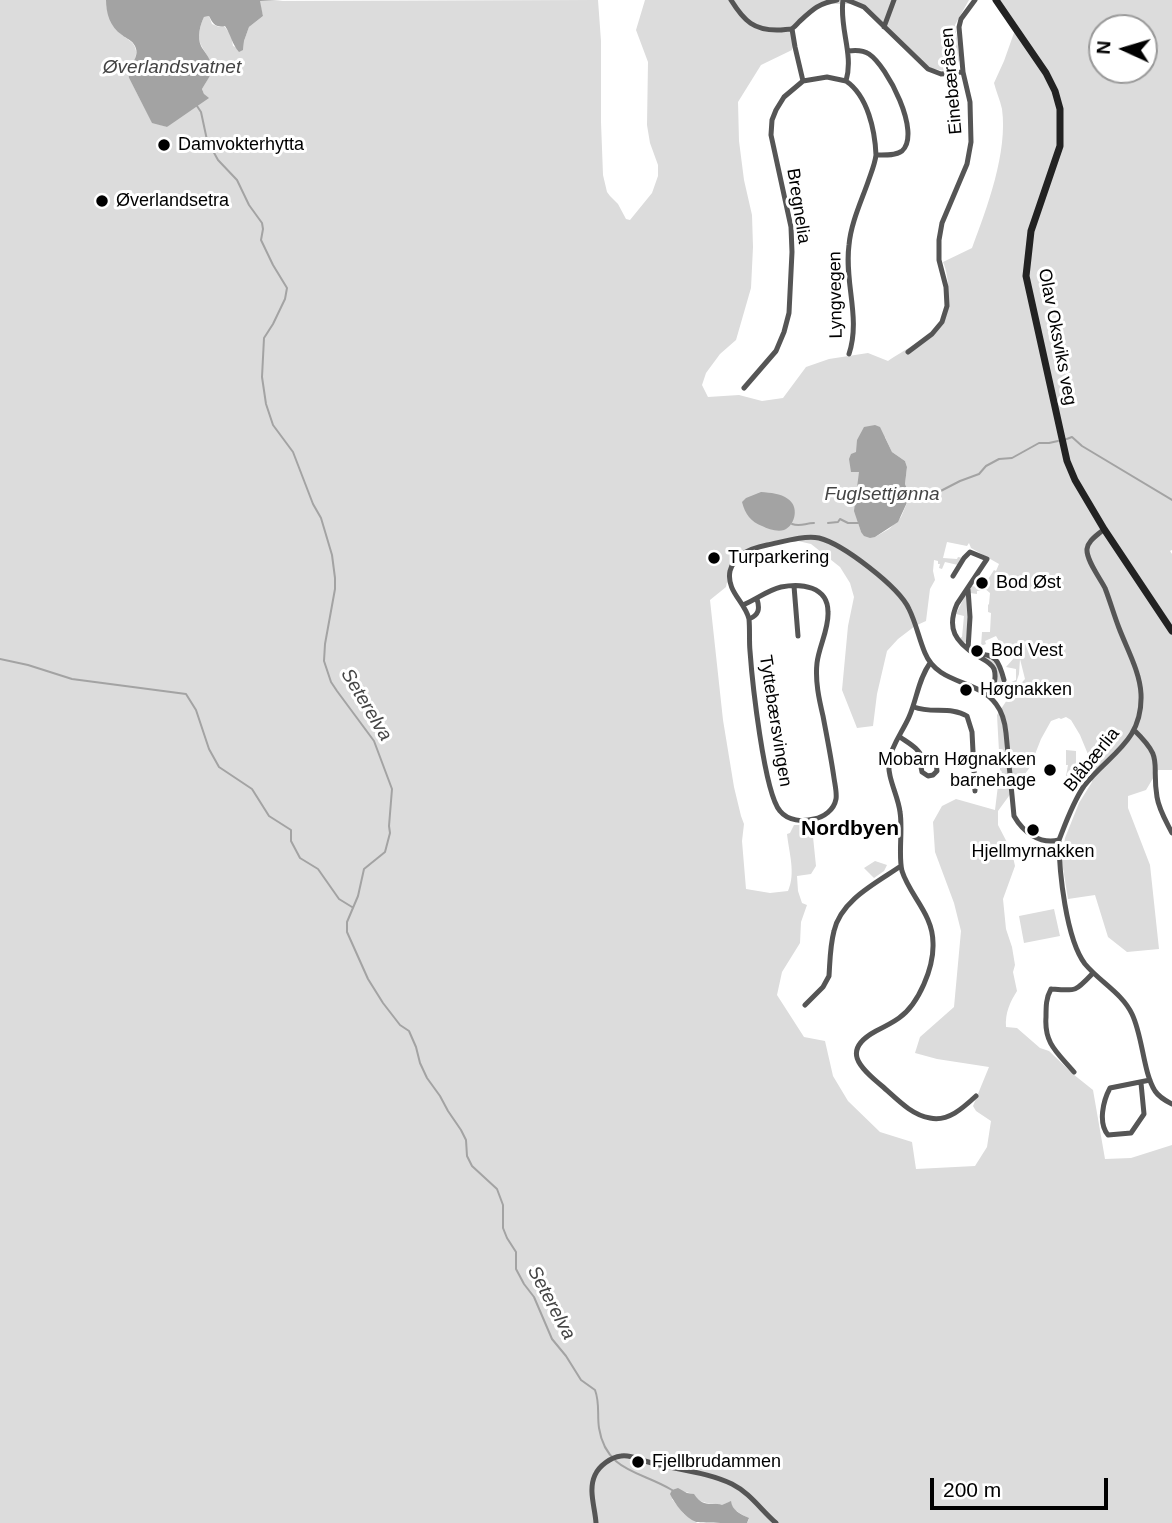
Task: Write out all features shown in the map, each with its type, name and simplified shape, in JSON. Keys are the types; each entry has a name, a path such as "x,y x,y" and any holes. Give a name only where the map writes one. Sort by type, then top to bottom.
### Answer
{"street":[{"path":"731,0 740,15 749,23 773,30 792,29 814,8 837,0"},
{"path":"792,29 803,81 827,77 846,81 849,72 848,51 842,19 845,0 864,7 928,69 941,74 963,72"},
{"path":"884,27 894,0"},
{"name":"Einebæråsen","path":"908,352 932,334 942,322 947,306 946,287 939,260 939,240 942,223 967,164 971,142 970,102 963,72 959,27 961,19 975,0"},
{"name":"Olav Oksviks veg","path":"996,0 1046,73 1060,109 1060,146 1031,230 1026,276 1067,461 1104,529 1172,631"},
{"path":"848,51 867,53 876,61 899,100 906,120 909,134 903,150 895,154 876,155"},
{"name":"Bregnelia","path":"744,388 776,351 785,332 789,313 792,252 790,227 771,135 776,110 784,97 803,81"},
{"name":"Lyngvegen","path":"846,81 863,101 875,136 876,155 853,223 849,244 849,290 854,318 849,354"},
{"name":"Blåbærlia","path":"1059,840 1085,785 1127,743 1138,720 1141,694 1137,675 1105,589 1088,556 1089,542 1104,529"},
{"path":"798,636 793,586 772,590 743,605 732,589 731,568 741,555 764,545 820,538 845,549 895,588 909,609 930,663 943,674 990,696 1004,720 1014,817 1019,825 1035,837 1047,841 1059,840 1061,878 1072,937 1080,956 1093,972 1119,995 1132,1013 1150,1080 1156,1092 1172,1104"},
{"path":"953,576 970,552 987,559 957,604 952,625 955,635 974,654 990,664 994,671 995,680 990,696"},
{"name":"Tyttebærsvingen","path":"743,605 748,619 758,721 774,802 779,811 792,820 814,820 831,810 836,800 816,678 817,661 829,615 828,604 817,589 804,585 793,586"},
{"path":"968,588 968,649"},
{"name":"Tyttebærsvingen","path":"748,619 759,610 757,599"},
{"path":"974,654 985,654 995,659 1001,667 1004,680"},
{"path":"930,663 921,678 914,707 891,753 889,769 900,811 901,866 928,918 932,932 932,955 923,986 912,1007 900,1018 864,1038 857,1048 858,1062 909,1109 926,1118 949,1117 976,1097"},
{"path":"914,707 924,711 955,711 967,716 972,733 975,791"},
{"path":"1134,730 1151,747 1156,759 1157,796 1161,813 1172,833"},
{"path":"900,737 915,747 922,754 924,761"},
{"path":"805,1005 823,987 829,976 834,929 839,916 860,894 901,866"},
{"path":"1074,1072 1048,1039 1045,1027 1046,998 1051,989 1073,991 1093,972"},
{"path":"1141,1083 1144,1114 1131,1133 1108,1135 1104,1130 1102,1117 1105,1096 1110,1088 1150,1080"},
{"path":"596,1523 591,1492 595,1474 615,1457 625,1455 715,1477 732,1484 746,1492 776,1523"}],"shaded area":[{"path":"0,0 106,0 113,24 118,32 131,41 136,51 129,78 152,122 167,127 204,94 202,89 211,68 199,38 204,17 209,16 212,24 224,26 231,35 233,46 243,50 249,27 263,16 260,1 598,0 603,175 607,192 626,219 630,220 652,193 658,176 658,165 647,125 648,62 636,30 645,0 969,0 955,25 960,60 954,69 933,69 925,64 856,4 819,4 795,28 792,50 761,65 738,102 739,141 752,215 751,288 736,340 720,354 706,373 702,385 708,397 739,395 762,401 783,398 806,367 829,359 868,353 888,361 928,335 943,320 948,295 943,262 972,248 990,198 1002,143 1002,109 994,83 1015,30 995,0 1172,0 1172,770 1158,770 1146,790 1128,796 1128,808 1150,865 1159,949 1127,952 1108,937 1095,895 1068,899 1062,862 1065,838 1079,803 1092,782 1093,770 1080,735 1071,720 1066,717 1051,721 1030,767 998,811 998,825 1012,852 1015,866 1003,899 1017,991 1006,1017 1006,1027 1017,1028 1040,1048 1049,1051 1093,1090 1105,1159 1131,1158 1172,1145 1172,1523 747,1523 749,1519 735,1510 729,1502 722,1506 704,1502 693,1494 682,1491 672,1499 684,1514 697,1523 0,1523","holes":["885,437 892,452 905,461 905,484 910,496 901,517 889,529 875,537 861,532 858,523","798,541 811,544 840,567 850,583 854,597 848,626 842,690 857,728 873,726 887,651 898,639 926,621 930,589 935,580 934,560 938,561 939,568 942,569 945,562 958,565 963,558 943,558 947,542 967,546 969,543 971,548 999,564 985,584 971,586 970,593 977,594 977,591 983,591 984,588 990,593 990,632 982,632 981,646 996,636 1003,648 988,653 993,655 1008,649 1014,658 1006,667 1016,669 1016,680 1004,682 994,662 982,657 997,672 996,690 1009,692 1011,686 1015,686 1020,659 1025,679 997,715 1000,769 995,810 956,799 942,806 933,822 935,852 954,903 961,931 954,1007 920,1037 915,1053 989,1067 973,1106 991,1121 987,1147 975,1166 916,1169 912,1142 880,1132 848,1101 833,1076 825,1041 804,1037 777,995 782,972 800,943 801,922 807,905 802,903 797,876 811,874 816,866 812,827 794,825 787,834 792,870 788,891 770,893 746,889 742,841 744,824 734,787 723,720 710,600 726,587 729,573 742,558 765,545"]},
{"path":"965,596 968,619 964,643 959,638 962,637 964,616 956,614"},
{"path":"1066,750 1076,751 1073,777 1066,776"},
{"path":"875,861 887,865 884,871 874,878 864,868"},
{"path":"1054,909 1060,936 1024,943 1019,916"}],"water":[{"name":"Øverlandsvatnet","path":"106,0 283,0 260,1 263,16 249,27 243,50 239,52 225,26 217,26 209,16 204,17 199,39 212,69 202,89 209,98 167,127 152,123 129,78 135,58 135,46 112,24"},
{"name":"Fuglsettjønna","path":"864,427 880,427 892,452 905,461 905,484 910,496 898,522 870,538 861,532 854,511 859,472 851,472 849,459 851,454 856,452 857,440"},
{"path":"761,492 779,494 794,506 795,515 788,528 781,531 770,529 749,517 742,502"},
{"name":"Fjellbrudammen","path":"678,1488 694,1494 704,1503 722,1505 731,1501 735,1509 749,1518 747,1523 692,1520 670,1494"}],"waterway":[{"name":"Seterelva","path":"197,106 201,112 207,140 218,160 237,180 249,205 262,223 261,240 287,288 285,299 264,338 262,377 266,404 273,425 293,452 321,518 332,555 335,589 324,661 331,682 374,741 392,789 390,833 385,852 364,869 358,896 347,922 347,932 368,979 383,1003 400,1025 409,1031 427,1078 466,1140 467,1156 472,1166 497,1189 503,1205 503,1228 516,1252 516,1269 534,1297 552,1339 581,1380 595,1390 599,1428 609,1454 626,1468 672,1490"},
{"path":"1064,440 1072,437 1082,446 1172,500"},
{"path":"910,495 929,497 979,474 986,466 999,459 1012,458 1039,443 1058,441"},
{"path":"828,523 838,522 840,519 848,523 858,523"},
{"path":"792,524 814,523"},
{"path":"0,659 72,679 186,694 196,710 209,749 219,767 252,789 269,816 291,830 291,841 300,858 318,869 339,899 352,907"}],"place":[{"name":"Damvokterhytta","path":"164,145"},
{"name":"Øverlandsetra","path":"102,201"},
{"name":"Turparkering","path":"714,558"},
{"name":"Bod Øst","path":"982,583"},
{"name":"Bod Vest","path":"977,651"},
{"name":"Høgnakken","path":"966,690"},
{"name":"Mobarn Høgnakken barnehage","path":"1050,770"},
{"name":"Hjellmyrnakken","path":"1033,830"},
{"name":"Fjellbrudammen","path":"638,1462"}],"district":[{"name":"Nordbyen","path":"850,829"}]}
